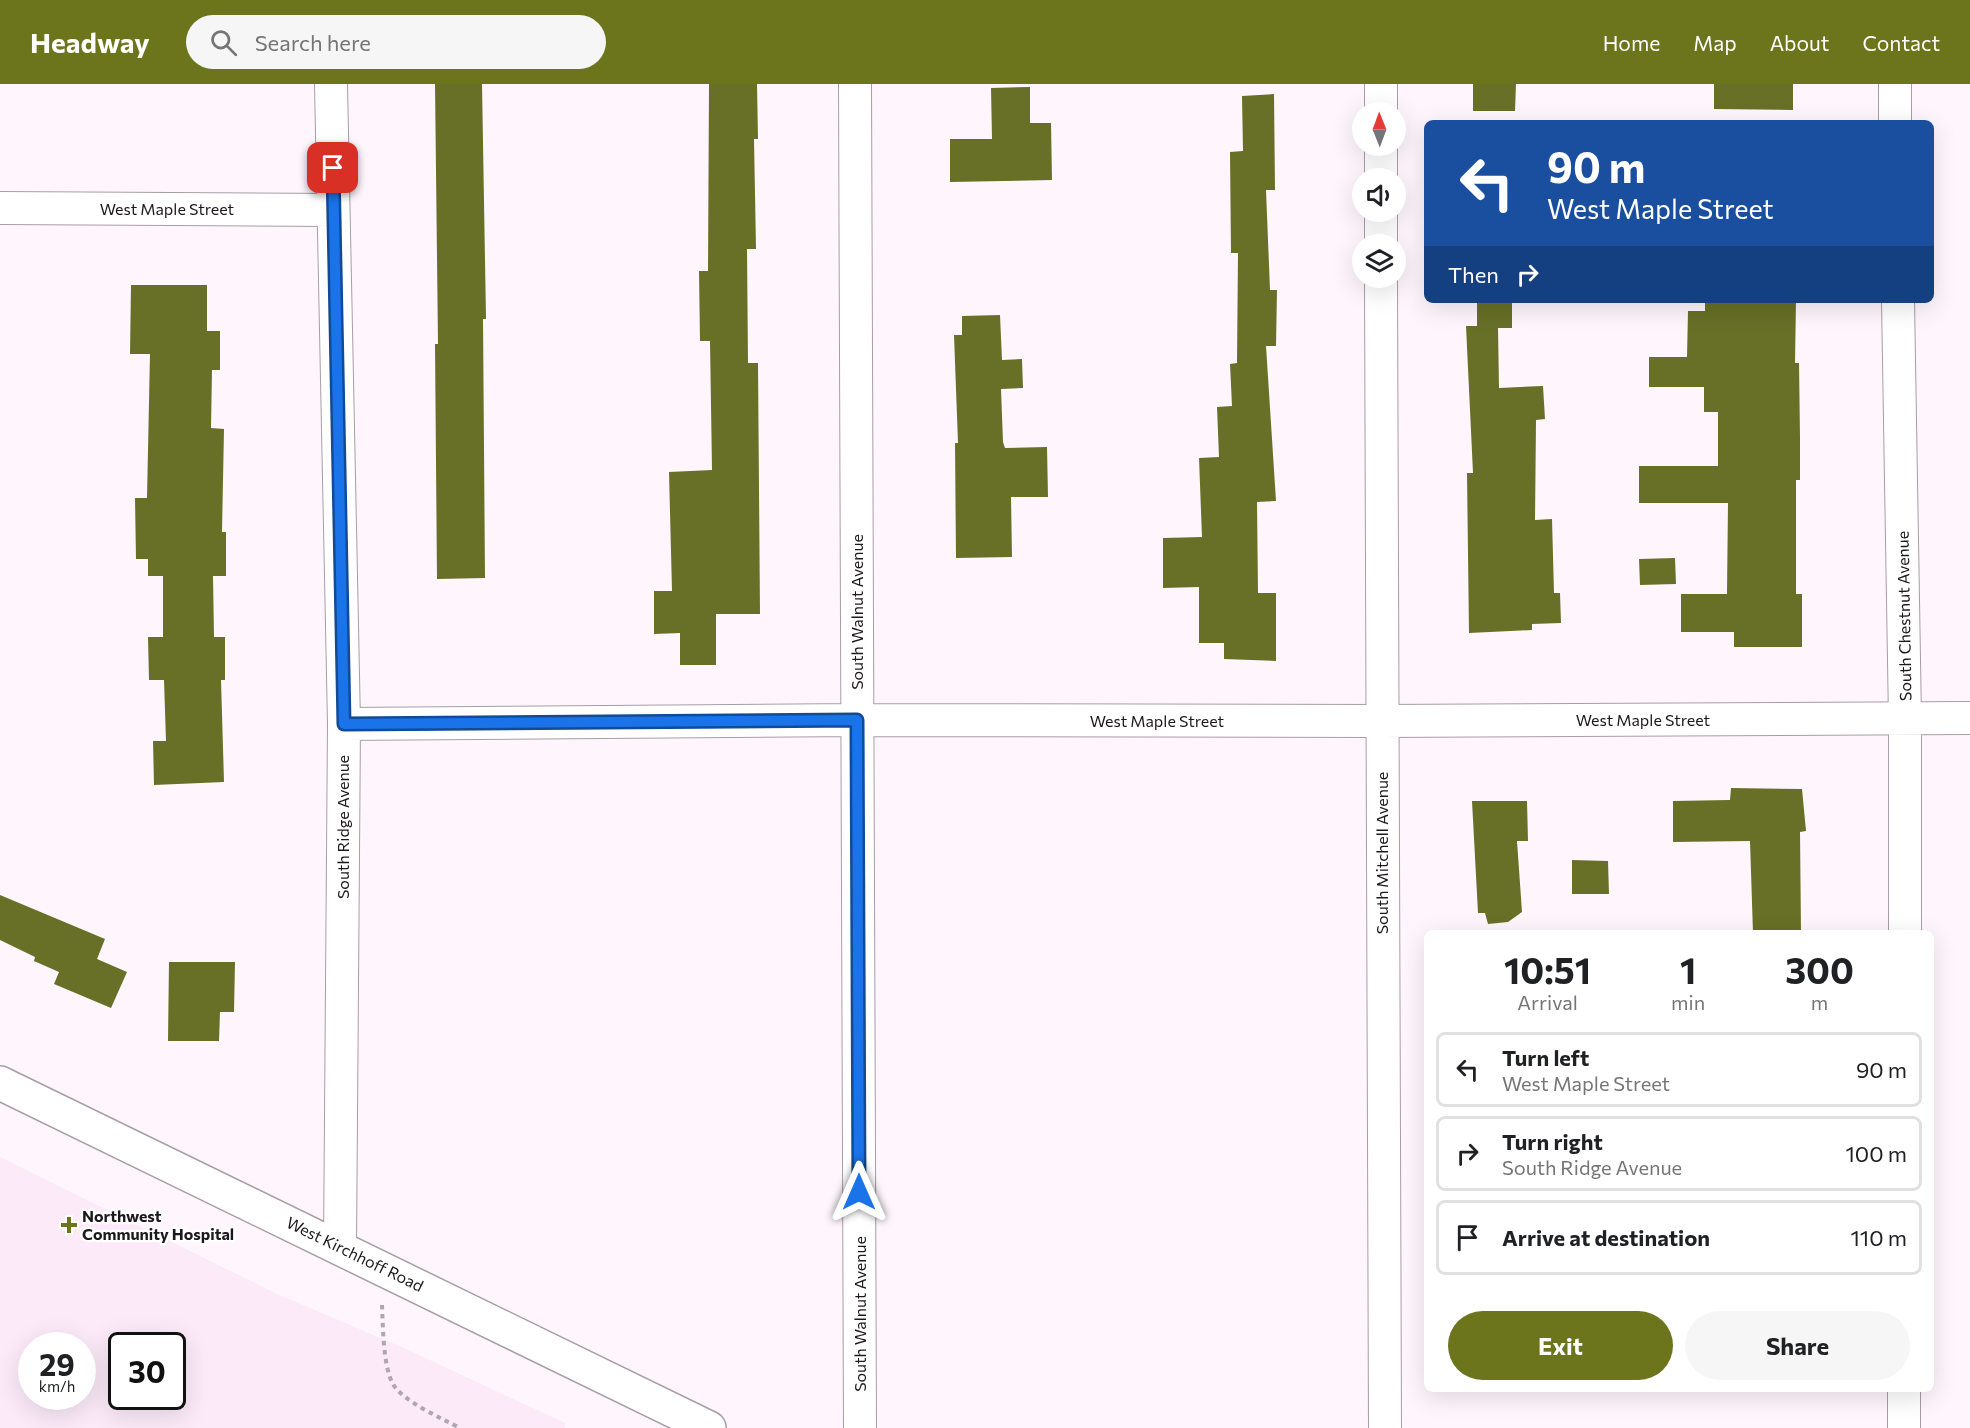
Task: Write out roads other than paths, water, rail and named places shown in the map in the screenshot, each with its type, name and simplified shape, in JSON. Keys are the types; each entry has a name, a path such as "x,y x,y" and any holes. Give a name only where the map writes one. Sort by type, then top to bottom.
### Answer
{"main road":[{"name":"West Kirchhoff Road","path":"0,1083 379,1265 709,1428"}],"street":[{"name":"South Ridge Avenue","path":"332,84 344,724 340,1247"},
{"name":"South Walnut Avenue","path":"855,84 860,1428"},
{"path":"1381,84 1381,102"},
{"path":"1895,84 1895,120"},
{"name":"West Maple Street","path":"0,208 333,210"},
{"name":"South Mitchell Avenue","path":"1381,288 1384,1428"},
{"name":"South Chestnut Avenue","path":"1898,303 1905,720 1905,930"},
{"name":"West Maple Street","path":"344,724 857,720 1381,721 1970,718"},
{"path":"1904,1392 1904,1428"}],"place":[{"name":"Northwest Community Hospital","path":"69,1225"}]}
